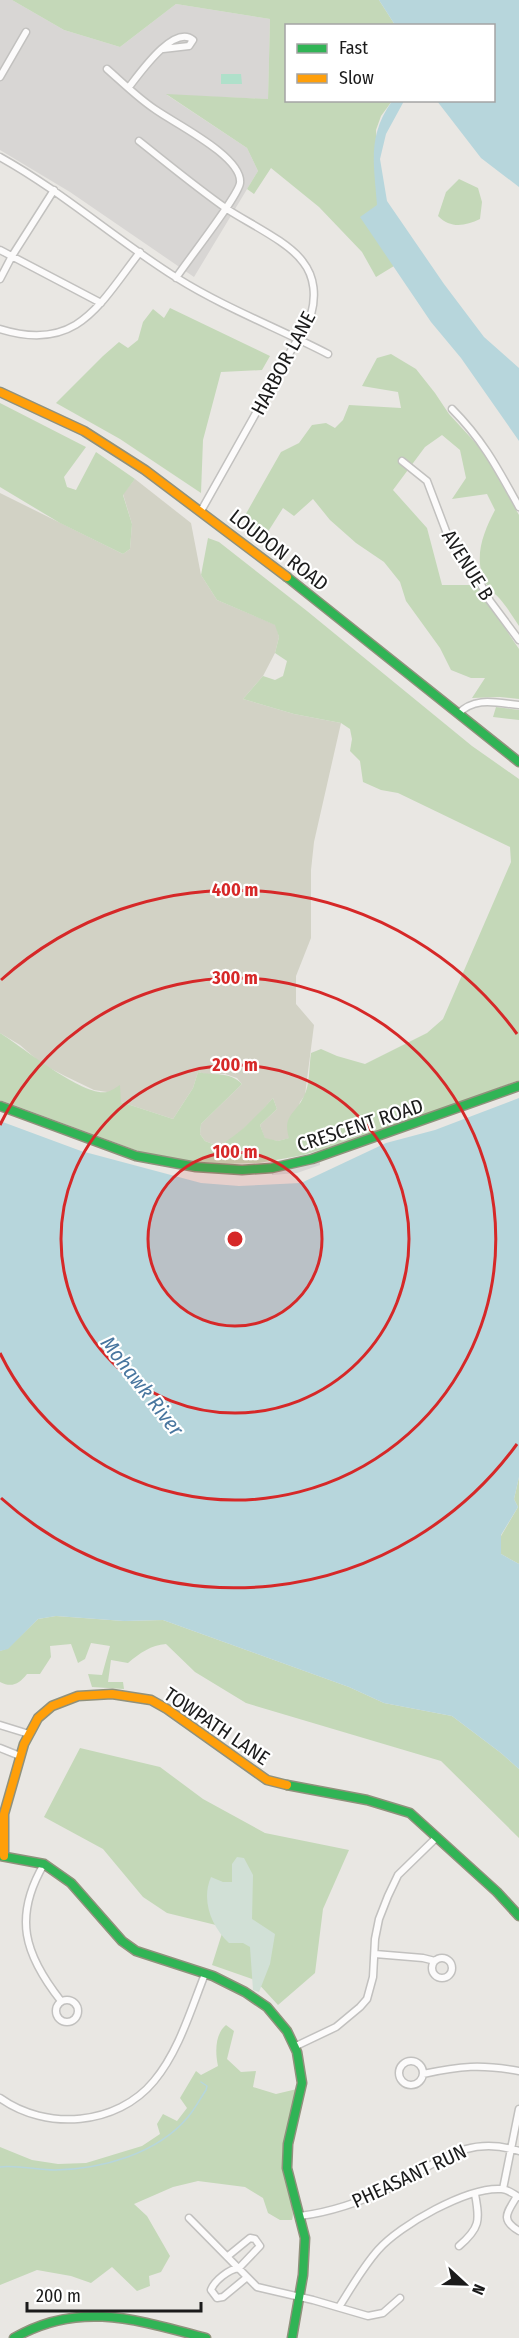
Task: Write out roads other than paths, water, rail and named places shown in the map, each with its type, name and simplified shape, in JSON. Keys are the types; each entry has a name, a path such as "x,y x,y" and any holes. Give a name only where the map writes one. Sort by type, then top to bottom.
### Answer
{"street":[{"path":"0,77 26,32"},
{"path":"129,87 163,49"},
{"path":"107,69 155,110 225,156 237,169 240,177 240,185 226,208 176,278"},
{"name":"HARBOR LANE","path":"139,141 226,208 294,252 306,265 313,283 314,302 311,315 201,511"},
{"path":"0,157 54,190 176,278 218,302 328,354"},
{"path":"0,279 54,190"},
{"path":"0,250 101,303"},
{"path":"0,329 28,337 58,334 86,317 101,303 140,252"},
{"name":"LOUDON ROAD","path":"0,392 84,431 201,511 519,762"},
{"path":"452,409 490,454 519,507"},
{"name":"AVENUE B","path":"402,461 427,481 449,539 472,568 490,602 519,640"},
{"path":"458,714 466,706 479,702 519,705"},
{"name":"CRESCENT ROAD","path":"0,1106 136,1156 156,1161 181,1167 259,1169 285,1166 321,1156 421,1123 519,1086"},
{"name":"TOWPATH LANE","path":"2,1856 4,1814 20,1756 38,1718 52,1706 78,1696 112,1694 138,1697 151,1700 167,1709 267,1780 280,1785 326,1791 395,1807 410,1813 497,1892 519,1916"},
{"path":"0,1725 29,1734"},
{"path":"0,1748 20,1756"},
{"path":"294,2047 336,2027 360,2007 370,1991 379,1919 398,1875 437,1837"},
{"path":"2,1856 44,1864 71,1883 122,1941 136,1951 205,1974 245,1992 267,2007 280,2020 300,2064 302,2084 288,2144 287,2168 305,2238 306,2253 292,2338"},
{"path":"44,1864 32,1885 27,1903 27,1930 35,1962 46,1982 61,2001"},
{"path":"375,1954 435,1961"},
{"path":"0,2098 27,2112 68,2120 96,2116 127,2103 147,2088 161,2071 184,2025 205,1974"},
{"path":"423,2074 470,2065 495,2066 519,2071"},
{"path":"503,2189 519,2109"},
{"name":"PHEASANT RUN","path":"300,2216 324,2213 359,2201 391,2187 462,2148 487,2145 519,2151"},
{"path":"339,2307 384,2244 420,2218 455,2200 492,2189 503,2189 518,2196 507,2213 507,2220 519,2231"},
{"path":"459,2246 471,2236 478,2221 475,2194"},
{"path":"189,2218 257,2287 368,2316 383,2313 400,2298"},
{"path":"228,2256 250,2238 255,2239 260,2246 259,2250 239,2268 233,2268 212,2285 211,2290 217,2298 224,2297 246,2278"},
{"path":"14,2338 50,2321 75,2316 129,2321 206,2338"}],"water":[{"path":"379,0 519,0 519,187 481,158 438,102 495,102 495,24 394,24"},
{"path":"391,102 403,102 386,134 380,159 387,201 484,337 519,368 519,441 461,358 431,322 360,217 377,205 374,151 375,139 384,114"},
{"name":"Mohawk River","path":"519,1098 519,1477 514,1499 518,1507 501,1535 501,1554 519,1564 519,1769 452,1716 384,1703 349,1687 163,1620 124,1621 56,1616 38,1619 8,1649 0,1651 0,1121 81,1151 201,1183 239,1186 301,1183 386,1143 435,1130"}],"waterway":[{"path":"0,2167 73,2169 110,2163 145,2150 161,2141 188,2117 206,2090 207,2086 201,2082"}]}
